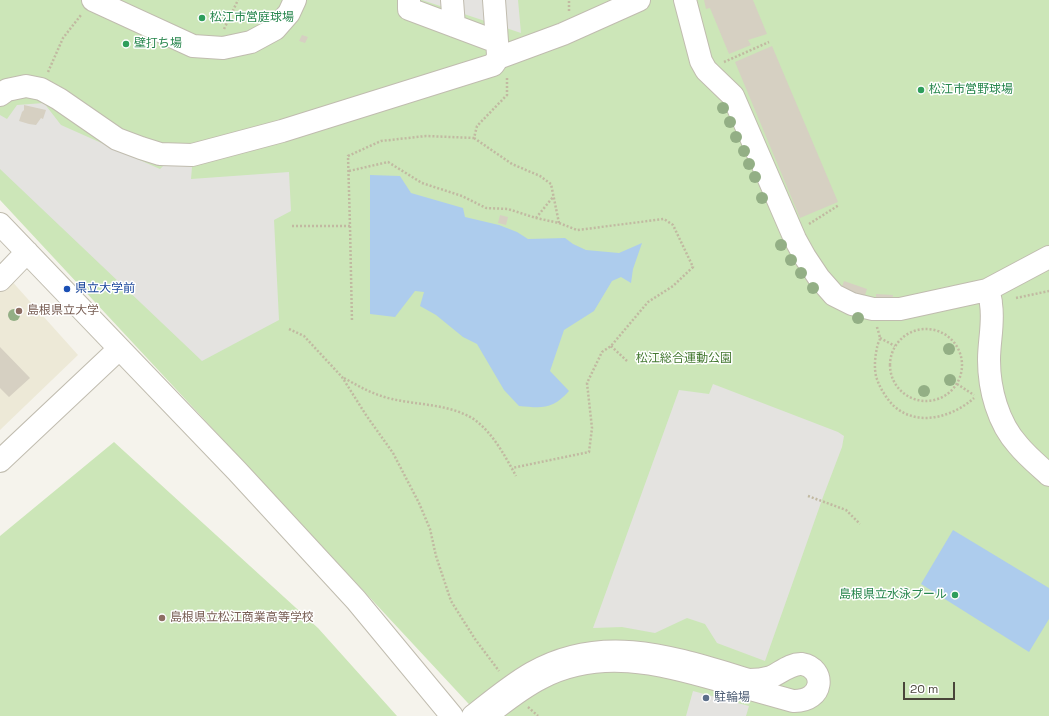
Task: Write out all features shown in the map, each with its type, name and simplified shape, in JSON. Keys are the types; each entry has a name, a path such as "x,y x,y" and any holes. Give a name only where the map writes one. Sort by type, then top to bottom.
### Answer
{"street":[{"path":"89,6 193,46 223,48 251,42 275,29 290,13 295,0"},
{"path":"409,0 410,9 454,26 497,50 563,34 639,0"},
{"path":"452,0 454,26"},
{"path":"0,95 7,90 26,86 40,89 59,99 117,139 160,154 192,155 282,131 493,65 497,50 494,0"},
{"path":"685,0 701,61 706,70 734,96 793,234 815,273 834,295 852,304 873,309 900,309 989,297 1049,258"},
{"path":"0,224 238,471 333,575 452,716"},
{"path":"0,280 27,252"},
{"path":"989,297 989,360 993,393 1002,421 1017,445 1049,475"},
{"path":"0,461 119,348"},
{"path":"473,716 518,681 546,666 574,656 603,651 658,655 749,680 758,680 770,677 798,664 809,666 814,671 819,685 817,691 812,697 807,700 793,702 701,675 650,663 620,661 588,662 567,667 541,678 514,694 486,716"}],"path":[{"path":"222,33 238,0"},
{"path":"40,89 62,38 89,6"},
{"path":"706,70 769,42"},
{"path":"474,138 477,126 507,96 507,72 497,50"},
{"path":"352,322 348,156 381,141 426,136 474,138 512,164 540,176 551,184 559,223"},
{"path":"349,171 388,162 422,183 462,196 486,208 508,209 536,218 559,223 577,230 664,218 673,224 693,267 673,286 648,302 611,346 602,352 587,383 592,428 589,452 512,468"},
{"path":"536,218 554,197"},
{"path":"793,234 840,205"},
{"path":"292,226 350,226"},
{"path":"989,297 1049,291"},
{"path":"873,309 880,338 875,365 876,376 879,385 889,401 905,413 921,419 936,418 966,405 976,397 957,384"},
{"path":"289,329 304,336 342,377 366,415 393,453 419,503 430,529 436,556 451,601 475,639 501,673"},
{"path":"923,329 934,330 945,334 953,341 959,351 962,362 961,373 957,384 947,394 934,400 916,399 907,396 894,382 891,374 890,364 895,346 902,338 912,332 923,329"},
{"path":"880,338 895,346"},
{"path":"611,346 627,361"},
{"path":"342,377 368,391 391,398 444,408 472,418 497,444 516,476"},
{"path":"808,496 846,510 860,524"}],"shaded area":[{"path":"422,0 518,0 521,33"},
{"path":"44,103 61,125 160,169 166,163 192,167 191,179 289,172 291,211 274,220 279,320 202,361 0,169 0,115 7,119 17,105"},
{"name":"島根県立大学","path":"0,268 78,355 0,430"},
{"path":"713,384 838,432 844,436 842,447 765,661 717,643 705,624 687,618 655,633 622,627 593,628 679,390 709,394"},
{"name":"駐輪場","path":"693,691 749,706 746,716 686,716"}],"green space":[{"name":"松江総合運動公園","path":"0,0 1049,0 1049,716 480,716 0,200"},
{"name":"島根県立松江商業高等学校","path":"114,442 318,628 397,716 0,716 0,536"}],"water":[{"path":"370,175 400,176 411,193 463,208 465,217 499,225 517,232 528,239 565,238 573,244 586,250 619,253 642,243 633,269 631,283 621,277 612,281 594,311 564,330 550,371 569,391 563,397 552,405 540,407 519,406 504,390 477,344 463,337 436,315 420,306 424,292 415,291 395,317 370,314"},
{"path":"953,530 1049,588 1049,619 1029,652 921,584"}],"building":[{"path":"704,0 753,0 767,34 748,40 751,45 729,54 710,8 706,9"},
{"path":"302,35 308,37 305,43 299,41"},
{"path":"772,46 838,202 800,218 735,62"},
{"path":"24,105 46,110 43,119 41,118 36,125 19,121 24,110"},
{"path":"500,215 508,217 506,225 498,223"},
{"path":"844,281 867,289 864,298 841,290"},
{"path":"876,294 893,295 892,301 876,300"},
{"path":"0,347 30,378 9,397 0,388"}],"place":[{"name":"松江市営庭球場","path":"202,18"},
{"name":"壁打ち場","path":"126,44"},
{"name":"松江市営野球場","path":"921,90"},
{"name":"県立大学前","path":"67,289"},
{"name":"島根県立大学","path":"19,311"},
{"name":"島根県立水泳プール","path":"955,595"},
{"name":"島根県立松江商業高等学校","path":"162,618"},
{"name":"駐輪場","path":"706,698"}]}
